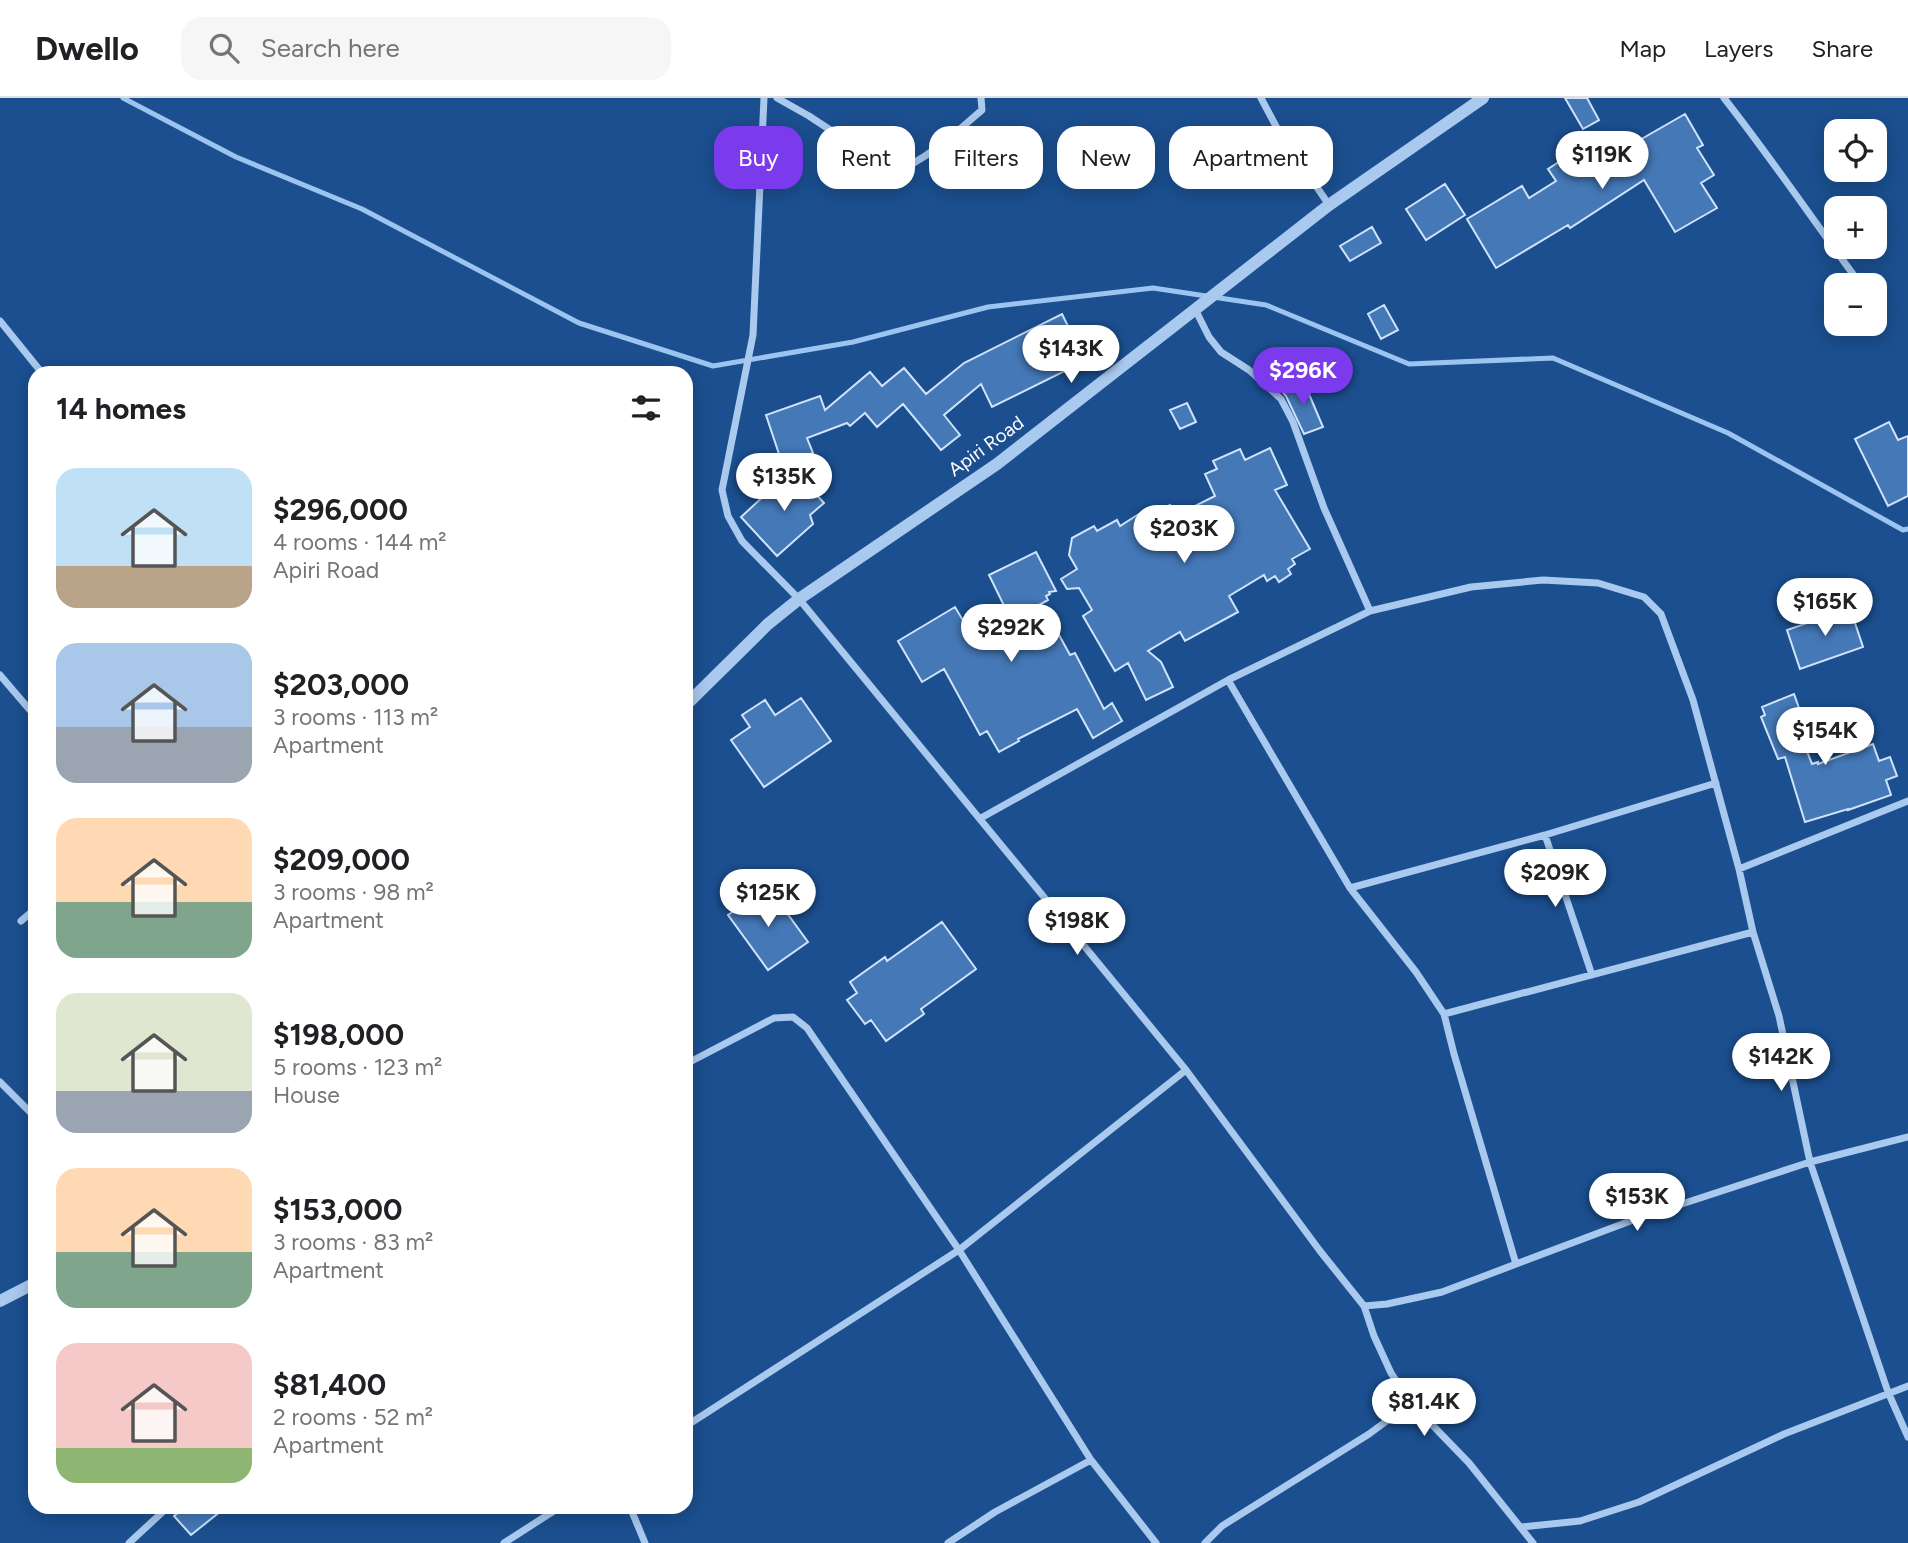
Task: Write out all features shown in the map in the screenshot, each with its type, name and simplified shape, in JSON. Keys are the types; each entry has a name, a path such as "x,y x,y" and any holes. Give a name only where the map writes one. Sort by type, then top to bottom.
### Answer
{"street":[{"path":"764,98 753,335 722,490 727,516 742,541 799,599 1186,1070 1364,1306 1391,1373 1411,1404 1469,1463 1533,1543"},
{"path":"778,98 894,172 909,167 966,124 982,110 981,98"},
{"path":"1261,98 1278,130 1329,205"},
{"name":"Apiri Road","path":"693,698 768,624 799,599 998,464 1329,205 1483,98"},
{"path":"1724,98 1765,150 1852,273"},
{"path":"1195,309 1209,337 1221,352 1249,370 1281,399 1293,422 1324,508 1370,611"},
{"path":"0,321 36,366"},
{"path":"981,818 1228,680 1370,611 1471,587 1542,580 1598,583 1644,597 1661,614 1693,700 1779,1016 1810,1162 1888,1392 1908,1437"},
{"path":"0,675 28,708"},
{"path":"1228,680 1350,888 1416,972 1444,1014 1516,1264"},
{"path":"1350,888 1545,835 1716,783"},
{"path":"1740,869 1908,801"},
{"path":"1545,835 1592,975"},
{"path":"21,920 28,914"},
{"path":"1444,1014 1754,932"},
{"path":"693,1060 774,1018 793,1017 807,1028 959,1250 1091,1460 1156,1543"},
{"path":"693,1421 959,1250 1186,1070"},
{"path":"0,1082 28,1111"},
{"path":"1364,1306 1442,1292 1633,1220 1810,1162 1908,1137"},
{"path":"0,1301 28,1287"},
{"path":"1521,1527 1580,1521 1639,1502 1784,1434 1908,1385"},
{"path":"1205,1543 1222,1526 1369,1434 1411,1404"},
{"path":"948,1543 995,1512 1091,1460"},
{"path":"129,1543 160,1514"},
{"path":"504,1543 547,1514"},
{"path":"632,1514 645,1543"}],"building":[{"path":"1565,98 1587,98 1599,120 1583,129"},
{"path":"1685,114 1703,145 1697,148 1714,175 1701,183 1717,208 1675,232 1644,180 1570,228 1568,225 1496,268 1467,219 1522,186 1529,198 1556,181 1548,169 1576,151 1584,164 1612,145 1617,153"},
{"path":"1445,184 1465,215 1426,240 1406,209"},
{"path":"1372,227 1381,243 1350,261 1340,246"},
{"path":"1384,305 1398,330 1381,339 1368,314"},
{"path":"1062,314 1085,361 992,407 981,384 944,415 960,435 941,450 903,404 877,427 865,413 850,426 847,423 807,438 813,453 782,463 766,415 820,396 825,410 870,372 882,386 904,368 926,394 964,363"},
{"path":"1303,380 1323,427 1304,434 1281,390"},
{"path":"1187,403 1196,422 1180,429 1170,410"},
{"path":"1889,422 1898,440 1908,436 1908,496 1888,506 1855,439"},
{"path":"1270,448 1287,485 1275,490 1310,549 1292,559 1295,564 1288,569 1291,574 1279,582 1275,576 1267,581 1264,575 1229,596 1238,612 1185,641 1180,632 1148,651 1161,662 1173,687 1146,700 1128,663 1115,671 1083,616 1092,610 1079,588 1067,589 1061,579 1077,569 1069,555 1072,538 1094,526 1097,531 1117,520 1120,526 1142,512 1148,520 1170,505 1177,515 1215,496 1205,474 1217,469 1213,461 1240,449 1245,460"},
{"path":"793,469 824,503 810,515 813,524 777,556 741,517"},
{"path":"1036,552 1056,591 1049,592 1046,596 1048,600 1037,606 1051,636 1058,633 1070,655 1075,653 1104,709 1112,703 1122,721 1093,738 1077,709 1018,739 1019,741 999,752 987,731 980,735 944,669 922,682 898,641 955,607 980,649 1016,630 989,575"},
{"path":"1850,608 1863,647 1800,669 1787,630"},
{"path":"1794,694 1808,733 1801,736 1812,764 1873,744 1879,761 1890,757 1897,776 1886,780 1891,795 1805,822 1785,757 1778,759 1761,717 1765,715 1762,707"},
{"path":"801,698 831,741 764,787 731,740 750,727 742,715 765,700 775,715"},
{"path":"768,887 808,942 768,970 728,915"},
{"path":"942,922 976,969 921,1009 924,1014 886,1041 871,1020 865,1024 847,1000 857,993 850,982 885,957 887,961"},
{"path":"176,1514 217,1514 191,1535 174,1516"}],"waterway":[{"path":"123,98 236,157 362,209 579,323 713,366 853,342 988,307 1153,288 1266,305 1409,364 1553,358 1728,433 1903,530 1908,529"}]}
